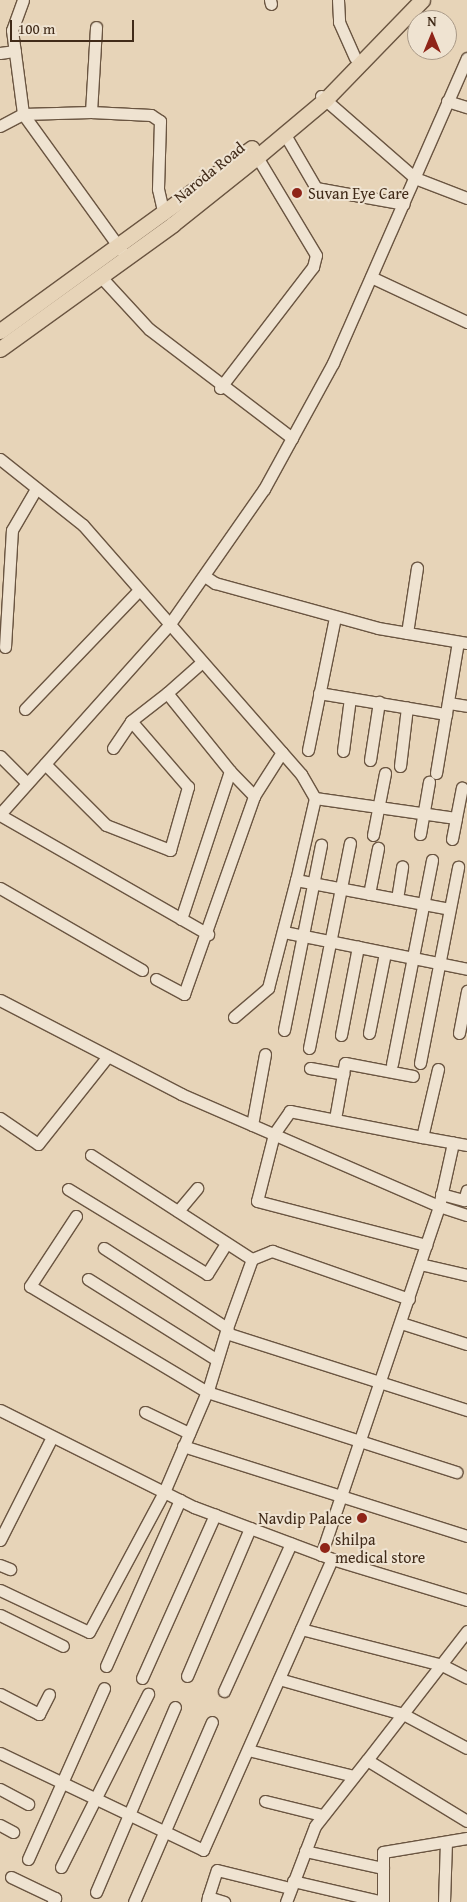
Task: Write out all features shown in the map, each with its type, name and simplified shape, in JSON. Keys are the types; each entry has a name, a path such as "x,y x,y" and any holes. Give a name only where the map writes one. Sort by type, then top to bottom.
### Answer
{"main road":[{"name":"Naroda Road","path":"0,349 101,277 164,214 324,97 355,58 407,0"},
{"name":"Naroda Road","path":"0,331 123,253 257,157 324,97 422,0"}],"street":[{"path":"24,0 12,30 23,114 123,253"},
{"path":"338,0 340,22 355,58"},
{"path":"91,112 96,27"},
{"path":"0,53 15,51"},
{"path":"208,934 0,815 169,625 206,577 292,438 333,363 467,59"},
{"path":"324,97 415,178 467,198"},
{"path":"447,101 467,106"},
{"path":"0,126 23,114 91,112 151,115 160,121 158,189 164,214"},
{"path":"284,133 316,188 404,204"},
{"path":"220,388 313,267 316,255 257,157"},
{"path":"101,277 149,329 220,388 292,438"},
{"path":"371,278 467,322"},
{"path":"0,459 83,525 282,752 315,798 456,818"},
{"path":"6,647 12,530 36,489"},
{"path":"0,529 12,530"},
{"path":"407,633 417,568"},
{"path":"206,577 335,617 407,633 463,642 420,834"},
{"path":"25,709 138,590"},
{"path":"308,750 335,617"},
{"path":"113,748 131,721 167,694 202,662"},
{"path":"319,693 407,707 448,708 467,706"},
{"path":"167,694 230,771 254,796"},
{"path":"343,751 350,698"},
{"path":"370,760 379,702"},
{"path":"400,766 407,707"},
{"path":"45,764 106,825 170,850 188,787 131,721"},
{"path":"156,979 184,994 208,934 254,796 282,752"},
{"path":"0,756 27,783"},
{"path":"181,919 230,771"},
{"path":"372,835 385,773"},
{"path":"452,839 462,788"},
{"path":"234,1016 268,988 284,932 315,798"},
{"path":"309,1048 332,943 350,843"},
{"path":"284,1030 321,845"},
{"path":"368,894 378,848"},
{"path":"392,1064 432,860"},
{"path":"397,899 402,866"},
{"path":"420,1062 458,867"},
{"path":"296,880 449,909"},
{"path":"0,888 142,970"},
{"path":"284,932 467,969"},
{"path":"341,1035 358,947"},
{"path":"369,1033 385,953"},
{"path":"459,1033 467,991"},
{"path":"0,1000 108,1056 252,1125 440,1200 467,1215"},
{"path":"252,1125 265,1054"},
{"path":"0,1118 38,1144 108,1056"},
{"path":"335,1119 345,1063 413,1076"},
{"path":"310,1068 342,1074"},
{"path":"422,1137 438,1069"},
{"path":"426,1245 259,1204 274,1134 290,1111 467,1145"},
{"path":"0,1753 203,1850 301,1629 327,1557 341,1496 409,1299 440,1200 453,1143"},
{"path":"91,1155 252,1259"},
{"path":"178,1211 197,1188"},
{"path":"68,1189 207,1274 226,1243"},
{"path":"440,1200 464,1200 467,1190"},
{"path":"76,1216 30,1286 207,1392 456,1472"},
{"path":"104,1248 227,1328 229,1334 467,1410"},
{"path":"0,1590 89,1632 164,1492 207,1392 227,1328 252,1259 272,1251 409,1299"},
{"path":"420,1264 467,1275"},
{"path":"88,1279 217,1360"},
{"path":"401,1323 467,1344"},
{"path":"145,1412 189,1433"},
{"path":"1,1413 180,1500 215,1515 327,1557 467,1600"},
{"path":"0,1540 52,1437"},
{"path":"183,1446 467,1536"},
{"path":"106,1666 180,1500"},
{"path":"142,1678 215,1515"},
{"path":"187,1676 250,1528"},
{"path":"224,1690 290,1543"},
{"path":"0,1615 63,1646"},
{"path":"301,1629 442,1665 467,1678"},
{"path":"286,1902 305,1851 322,1815 404,1714 467,1631"},
{"path":"279,1679 404,1714 467,1748"},
{"path":"28,1859 60,1782 104,1688"},
{"path":"0,1694 39,1714 49,1694"},
{"path":"61,1867 97,1799 148,1694"},
{"path":"96,1892 131,1815 175,1707"},
{"path":"134,1902 166,1832 212,1722"},
{"path":"248,1750 354,1776"},
{"path":"367,1760 467,1821"},
{"path":"0,1789 28,1804"},
{"path":"265,1801 322,1815"},
{"path":"0,1825 13,1832"},
{"path":"224,1902 207,1900 217,1870 383,1902 383,1852 467,1838"},
{"path":"444,1902 446,1843"},
{"path":"305,1851 383,1868"},
{"path":"11,1877 57,1901"}],"place":[{"name":"Suvan Eye Care","path":"297,193"},
{"name":"Navdip Palace","path":"362,1518"},
{"name":"shilpa medical store","path":"325,1548"}]}
